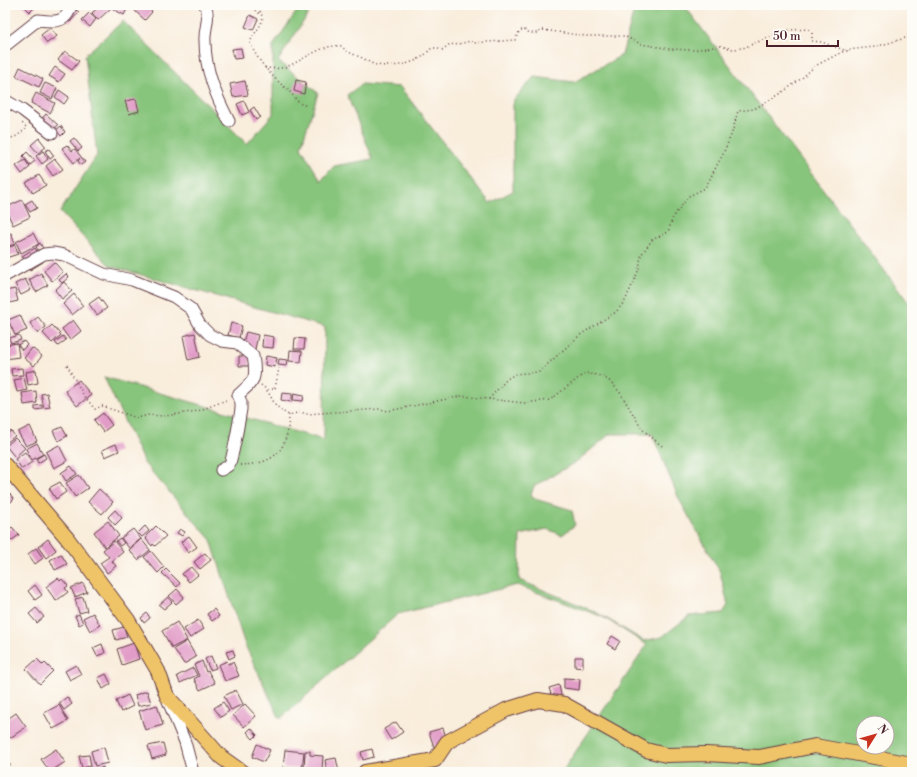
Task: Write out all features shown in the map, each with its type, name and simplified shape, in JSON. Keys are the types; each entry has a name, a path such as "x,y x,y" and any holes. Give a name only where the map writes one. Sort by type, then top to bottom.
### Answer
{"main road":[{"path":"5,465 67,538 128,620 158,671 167,696 221,757 242,772"},
{"path":"365,772 434,760 447,742 506,710 538,700 564,704 646,750 666,755 706,754 759,757 815,746 912,764"}],"street":[{"path":"5,46 38,20 57,22 62,19 70,10 71,5"},
{"path":"205,5 208,14 205,40 206,57 216,96 229,121"},
{"path":"5,100 22,110 52,133"},
{"path":"5,276 44,254 53,253 64,255 104,274 132,280 174,296 191,309 200,325 210,335 222,341 236,342 253,356 256,371 255,380 238,395 241,402 241,409 233,446 232,460 225,468"},
{"path":"167,696 185,742 193,772"}],"path":[{"path":"240,5 260,12 263,16 262,23 252,36 250,43 253,51 265,68 284,87 287,88 299,103 307,106"},
{"path":"260,12 265,5"},
{"path":"265,68 281,68 314,52 337,46 341,46 347,52 378,66 391,65 397,67 408,62 420,60 425,57 430,49 442,50 450,44 455,45 470,41 473,43 515,40 518,32 523,29 530,33 536,33 543,30 586,36 624,36 642,44 670,49 692,50 721,46 733,49 743,48 787,30 812,29 812,41 821,42 847,51 875,47 912,36"},
{"path":"489,399 507,379 515,374 523,375 539,372 580,335 616,312 625,301 639,269 641,255 647,246 652,240 668,232 673,217 689,196 705,188 729,140 738,111 754,109 780,94 802,78 815,66 847,50"},
{"path":"5,134 11,138 17,136 27,128 22,124 19,116 22,110"},
{"path":"67,365 84,396 95,409 102,406 137,418 149,415 165,416 198,411 238,395"},
{"path":"255,380 268,389 275,389 279,368"},
{"path":"268,389 272,403 281,411 289,415 301,412 306,414 380,409 388,411 462,396 524,403 550,400 586,373 602,376 611,382 621,394 642,429 662,446"},
{"path":"225,468 257,464 274,456 282,448 288,433 289,415"},
{"path":"5,758 15,772"}],"green space":[{"path":"301,5 314,5 278,61 318,93 301,147 321,181 334,166 373,159 347,95 362,84 400,87 490,203 513,191 513,101 534,77 574,82 622,55 633,14 627,5 684,5 912,307 912,772 562,772 647,645 603,617 517,585 398,614 280,719 245,645 211,540 144,463 104,377 324,440 325,327 110,266 60,212 97,155 85,55 123,21 247,144 273,114 273,46","holes":["610,434 652,434 679,499 720,572 728,605 723,613 689,616 662,637 644,641 594,611 519,580 520,535 547,529 562,535 575,525 572,510 538,500 531,495 534,486 576,462"]}],"building":[{"path":"23,5 37,5 30,12"},
{"path":"67,5 79,12 70,22 60,14"},
{"path":"101,5 108,5 111,8 98,20 92,13"},
{"path":"115,5 129,5 124,15 113,9"},
{"path":"141,5 144,5 152,12 145,20 135,11"},
{"path":"89,13 96,19 90,27 82,20"},
{"path":"250,15 258,19 253,30 245,27"},
{"path":"50,28 57,36 47,43 41,35"},
{"path":"241,48 243,58 234,59 232,49"},
{"path":"65,51 79,61 72,70 58,60"},
{"path":"20,67 43,79 39,87 16,76"},
{"path":"55,67 65,74 59,82 49,76"},
{"path":"296,80 306,82 304,94 294,91"},
{"path":"245,81 248,95 233,97 230,84"},
{"path":"45,83 57,88 52,99 40,93"},
{"path":"59,90 69,97 64,104 55,97"},
{"path":"36,93 55,103 50,113 31,103"},
{"path":"136,99 139,111 129,114 125,101"},
{"path":"244,101 249,112 242,115 237,104"},
{"path":"254,107 260,117 256,120 250,110"},
{"path":"46,114 58,125 53,131 40,121"},
{"path":"61,126 65,132 61,136 56,130"},
{"path":"39,138 46,147 38,153 31,145"},
{"path":"74,138 82,148 78,151 70,141"},
{"path":"67,145 72,151 75,149 85,162 81,165 78,161 80,158 74,163 62,148"},
{"path":"49,149 54,156 50,159 45,151"},
{"path":"43,151 48,159 42,164 36,156"},
{"path":"27,152 35,161 30,165 23,156"},
{"path":"55,159 63,169 53,176 46,166"},
{"path":"25,160 30,167 22,174 16,166"},
{"path":"39,175 46,185 33,193 26,183"},
{"path":"22,200 30,217 13,225 5,208"},
{"path":"32,200 37,208 30,212 25,204"},
{"path":"11,233 15,244 5,247 5,236"},
{"path":"33,233 39,244 21,253 16,242"},
{"path":"40,243 43,248 39,251 36,247"},
{"path":"15,245 18,254 6,258 5,249"},
{"path":"35,248 43,262 30,270 22,256"},
{"path":"54,262 63,272 52,281 44,271"},
{"path":"41,273 48,285 36,292 29,280"},
{"path":"66,274 69,277 62,283 59,280"},
{"path":"25,279 31,290 21,295 15,284"},
{"path":"64,282 72,291 62,299 55,290"},
{"path":"15,289 18,301 5,304 5,291"},
{"path":"74,294 83,306 72,315 63,304"},
{"path":"99,297 107,308 97,315 89,304"},
{"path":"20,315 27,330 15,335 8,320"},
{"path":"5,316 10,335 5,337"},
{"path":"38,317 46,327 38,333 30,323"},
{"path":"73,320 81,331 70,340 62,329"},
{"path":"231,323 242,326 239,338 228,335"},
{"path":"52,325 61,335 52,343 43,333"},
{"path":"246,332 258,335 255,349 242,346"},
{"path":"195,333 200,357 188,360 183,336"},
{"path":"19,335 21,340 11,343 9,338"},
{"path":"263,335 274,337 273,348 262,347"},
{"path":"63,336 66,340 58,346 55,342"},
{"path":"295,338 305,339 304,349 294,349"},
{"path":"24,341 27,345 22,350 18,345"},
{"path":"17,343 19,357 5,359 5,345"},
{"path":"32,348 42,356 34,366 24,358"},
{"path":"290,350 302,351 301,362 289,361"},
{"path":"239,356 250,356 250,366 239,366"},
{"path":"266,356 277,358 275,367 265,365"},
{"path":"279,359 288,360 287,366 278,365"},
{"path":"22,368 23,375 12,376 11,369"},
{"path":"36,370 38,383 28,385 26,372"},
{"path":"24,378 27,390 17,392 14,380"},
{"path":"79,380 91,395 77,406 65,391"},
{"path":"36,391 37,403 24,405 22,393"},
{"path":"47,393 50,407 44,408 41,394"},
{"path":"282,393 292,394 292,402 281,400"},
{"path":"294,393 304,395 303,401 293,400"},
{"path":"42,405 42,409 35,410 35,406"},
{"path":"103,413 112,425 103,432 94,420"},
{"path":"30,426 37,441 26,446 18,432"},
{"path":"62,427 67,436 58,441 53,431"},
{"path":"11,431 15,436 5,444 5,436"},
{"path":"15,438 25,448 15,457 6,446"},
{"path":"37,443 43,454 32,460 26,449"},
{"path":"116,444 119,451 105,457 102,450"},
{"path":"59,445 67,461 54,468 46,452"},
{"path":"25,452 32,462 22,469 15,459"},
{"path":"44,454 46,458 38,463 36,459"},
{"path":"71,466 77,474 66,481 61,473"},
{"path":"79,475 88,488 75,497 66,483"},
{"path":"60,482 66,492 56,499 49,488"},
{"path":"99,489 113,502 102,514 88,502"},
{"path":"10,494 14,499 5,508 5,498"},
{"path":"115,510 122,518 115,525 108,517"},
{"path":"108,521 119,536 105,547 94,532"},
{"path":"145,526 149,531 142,537 138,533"},
{"path":"156,526 166,536 155,546 153,544 152,546 146,539 146,536"},
{"path":"12,527 19,535 11,541 5,533"},
{"path":"133,529 141,539 129,548 121,538"},
{"path":"180,529 185,532 182,536 177,533"},
{"path":"189,536 197,547 188,553 181,542"},
{"path":"120,538 124,543 120,546 116,541"},
{"path":"48,539 56,550 46,558 38,547"},
{"path":"141,539 150,550 138,560 129,550"},
{"path":"114,541 123,552 112,561 116,566 107,573 100,563 109,557 103,550"},
{"path":"36,548 43,558 35,564 28,554"},
{"path":"151,551 164,567 158,573 144,557"},
{"path":"205,553 211,560 200,569 194,562"},
{"path":"61,554 67,564 55,570 50,560"},
{"path":"191,567 198,575 189,582 182,574"},
{"path":"166,569 180,583 177,587 162,573"},
{"path":"58,578 60,581 62,579 68,586 65,588 68,592 56,601 46,587"},
{"path":"83,583 87,592 75,597 71,588"},
{"path":"35,585 42,595 35,600 28,591"},
{"path":"177,589 184,597 176,604 169,596"},
{"path":"83,597 87,611 79,613 75,599"},
{"path":"168,597 172,602 164,609 159,605"},
{"path":"36,608 44,617 37,623 29,614"},
{"path":"214,609 219,616 212,621 207,614"},
{"path":"93,613 100,625 90,631 83,618"},
{"path":"147,613 150,618 144,623 141,618"},
{"path":"79,614 83,623 79,625 75,616"},
{"path":"198,620 204,629 190,638 184,629"},
{"path":"177,622 187,640 172,648 162,631"},
{"path":"124,627 127,637 116,640 113,630"},
{"path":"612,636 620,641 615,649 607,644"},
{"path":"187,641 196,657 184,664 174,649"},
{"path":"134,643 139,659 122,665 117,649"},
{"path":"102,644 105,653 97,656 93,648"},
{"path":"233,650 235,656 229,659 226,652"},
{"path":"211,656 216,668 210,670 205,659"},
{"path":"575,657 583,657 583,668 575,667"},
{"path":"37,659 43,665 45,663 53,671 40,684 26,669"},
{"path":"202,661 206,672 208,671 215,683 200,690 194,679 199,676 194,665"},
{"path":"227,661 228,664 233,662 239,676 225,681 218,665"},
{"path":"76,665 81,674 70,680 65,671"},
{"path":"193,668 197,675 180,683 177,676"},
{"path":"106,674 111,684 103,689 98,678"},
{"path":"564,678 580,679 579,690 564,688"},
{"path":"559,685 562,700 546,695 551,694 549,688"},
{"path":"236,690 243,704 231,710 224,696"},
{"path":"147,691 151,703 138,706 135,695"},
{"path":"128,695 133,706 121,712 116,701"},
{"path":"67,697 72,704 64,710 59,703"},
{"path":"223,702 229,711 221,717 214,708"},
{"path":"245,704 256,716 244,727 233,715"},
{"path":"59,705 68,721 53,729 44,713"},
{"path":"157,705 163,725 145,730 139,711"},
{"path":"16,713 26,727 10,738 5,731 5,721"},
{"path":"396,722 403,732 391,740 384,729"},
{"path":"251,728 257,735 253,739 247,732"},
{"path":"443,728 448,743 434,747 429,732"},
{"path":"163,743 166,755 152,759 148,746"},
{"path":"257,744 270,750 264,762 252,757"},
{"path":"104,747 108,763 95,766 91,751"},
{"path":"56,749 65,762 50,772 41,759"},
{"path":"372,749 374,757 363,760 361,752"},
{"path":"285,750 304,752 302,769 283,768"},
{"path":"305,751 310,751 310,755 323,756 322,770 304,770"},
{"path":"89,755 91,766 82,768 79,756"},
{"path":"336,758 339,772 327,772 325,760"},
{"path":"103,767 104,772 91,772"}]}
